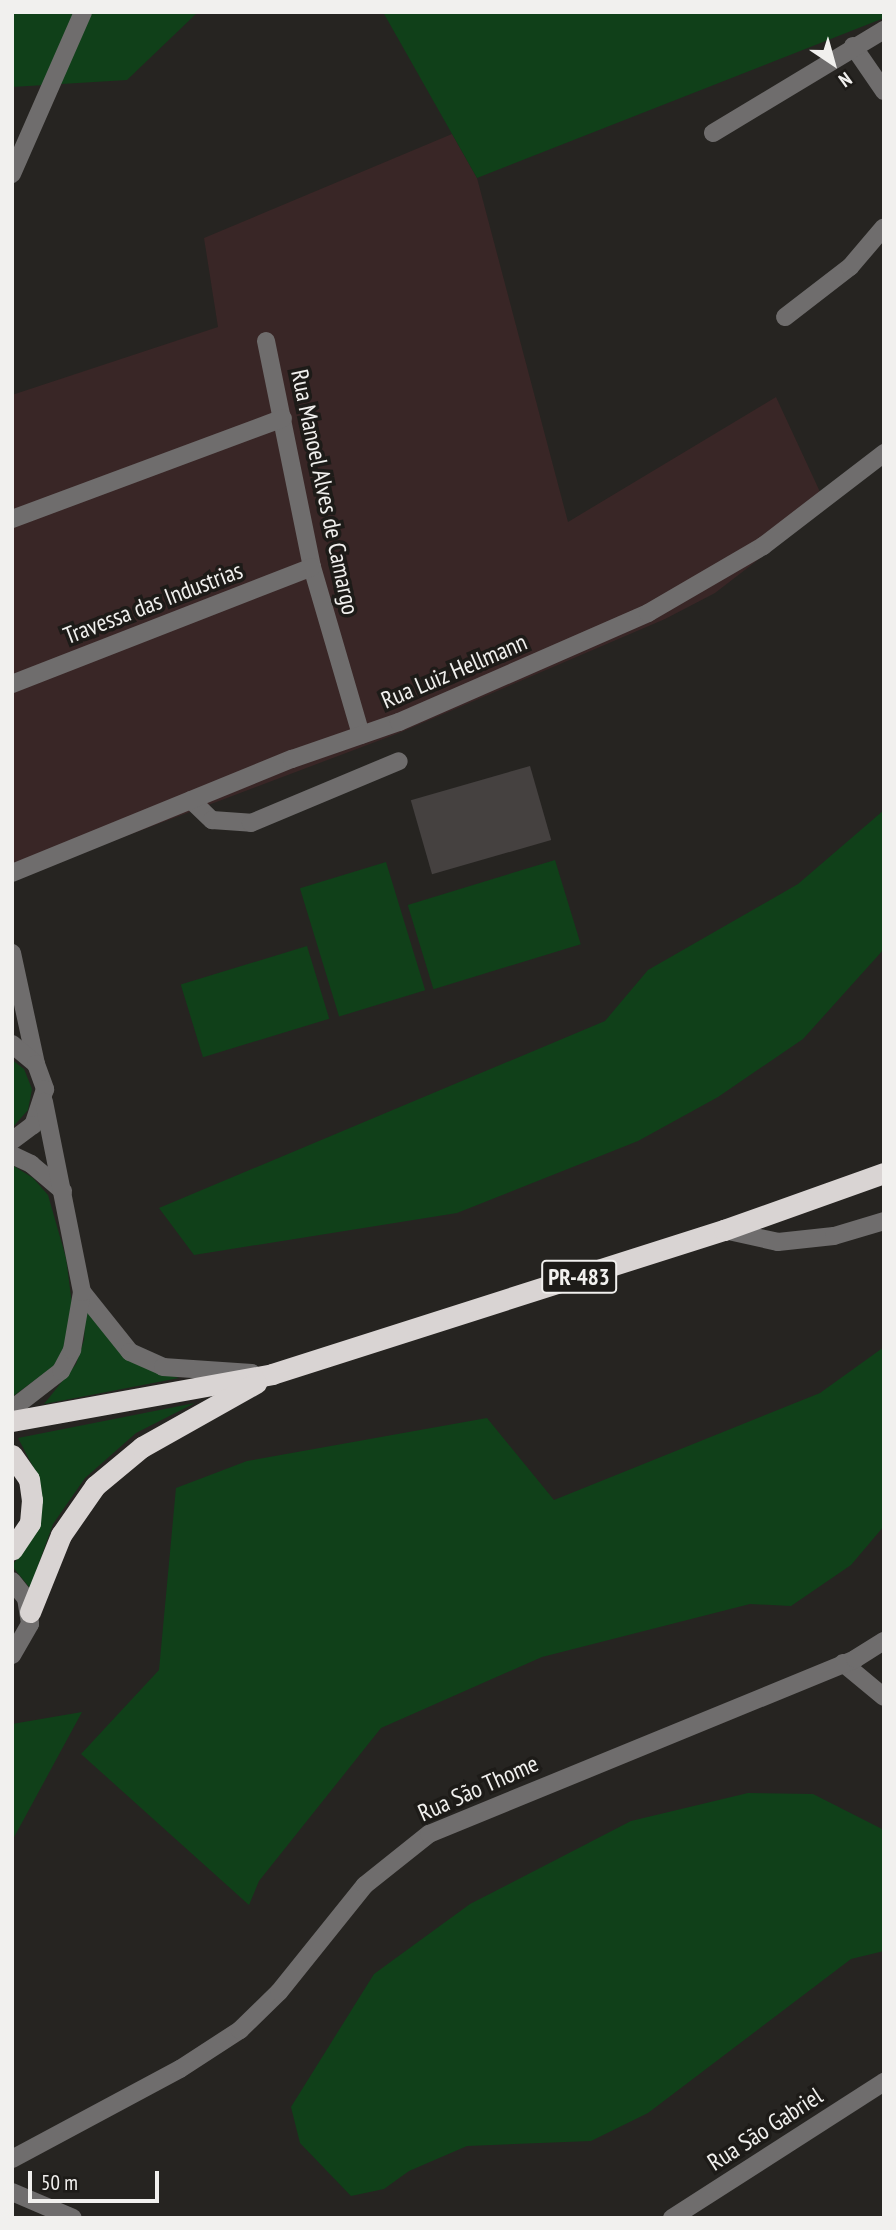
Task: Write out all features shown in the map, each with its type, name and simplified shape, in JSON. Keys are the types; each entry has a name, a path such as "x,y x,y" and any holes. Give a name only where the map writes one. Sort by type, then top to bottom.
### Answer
{"highway":[{"name":"PR-483","path":"12,1421 272,1374 724,1230 884,1173"},
{"path":"30,1612 61,1535 95,1486 142,1447 272,1374"},
{"path":"12,1455 29,1479 32,1500 30,1523 12,1550"}],"street":[{"path":"12,174 83,12"},
{"path":"713,132 853,46 884,30"},
{"path":"853,46 884,90"},
{"path":"785,317 850,267 884,227"},
{"name":"Rua Manoel Alves de Camargo","path":"266,341 284,418 312,567 361,735"},
{"path":"12,519 284,418"},
{"name":"Rua Luiz Hellmann","path":"12,873 361,735 574,646 708,582 884,453"},
{"name":"Travessa das Industrias","path":"12,684 312,567"},
{"path":"191,800 212,820 251,823 399,761"},
{"path":"12,953 82,1292 75,1338 61,1371 12,1409"},
{"path":"12,1044 36,1064"},
{"path":"12,1141 33,1125 44,1102"},
{"path":"12,1155 31,1164 63,1191"},
{"path":"724,1230 778,1242 834,1236 884,1221"},
{"path":"82,1292 130,1352 163,1367 272,1374"},
{"path":"12,1581 30,1612 27,1636 12,1656"},
{"name":"Rua São Thome","path":"12,2159 180,2069 240,2030 279,1992 365,1885 429,1834 843,1663 884,1641"},
{"path":"843,1663 884,1697"},
{"name":"Rua São Gabriel","path":"672,2218 884,2082"},
{"path":"12,2192 73,2218"}],"shaded area":[{"path":"452,134 477,178 568,522 776,397 827,507 715,593 665,619 399,733 12,879 12,395 218,327 204,238"}],"green space":[{"path":"12,12 198,12 127,80 12,87"},
{"path":"383,12 884,12 884,18 477,178"},
{"path":"884,810 884,949 803,1039 718,1097 638,1141 457,1213 194,1255 159,1208 605,1021 648,970 798,884"},
{"path":"555,860 581,944 433,989 408,905"},
{"path":"386,862 425,990 339,1016 300,888"},
{"path":"307,946 329,1019 203,1057 181,985"},
{"path":"12,1060 24,1069 32,1089 28,1110 12,1128"},
{"path":"12,1165 33,1178 48,1195 66,1258 73,1312 68,1340 54,1366 12,1397"},
{"path":"86,1305 161,1373 179,1378 44,1404 76,1364 84,1340"},
{"path":"884,1347 884,1526 851,1565 791,1606 750,1604 542,1657 381,1728 259,1881 249,1905 81,1754 159,1670 176,1488 247,1461 487,1418 554,1500 820,1393"},
{"path":"195,1403 136,1433 85,1478 53,1524 30,1588 12,1566 31,1539 39,1478 18,1438"},
{"path":"82,1712 12,1841 12,1724"},
{"path":"748,1793 813,1794 884,1830 884,1951 851,1959 648,2113 591,2141 467,2146 409,2171 384,2189 351,2196 300,2143 291,2107 374,1974 470,1904 631,1821"}],"building":[{"path":"530,766 551,840 432,874 411,800"}]}
